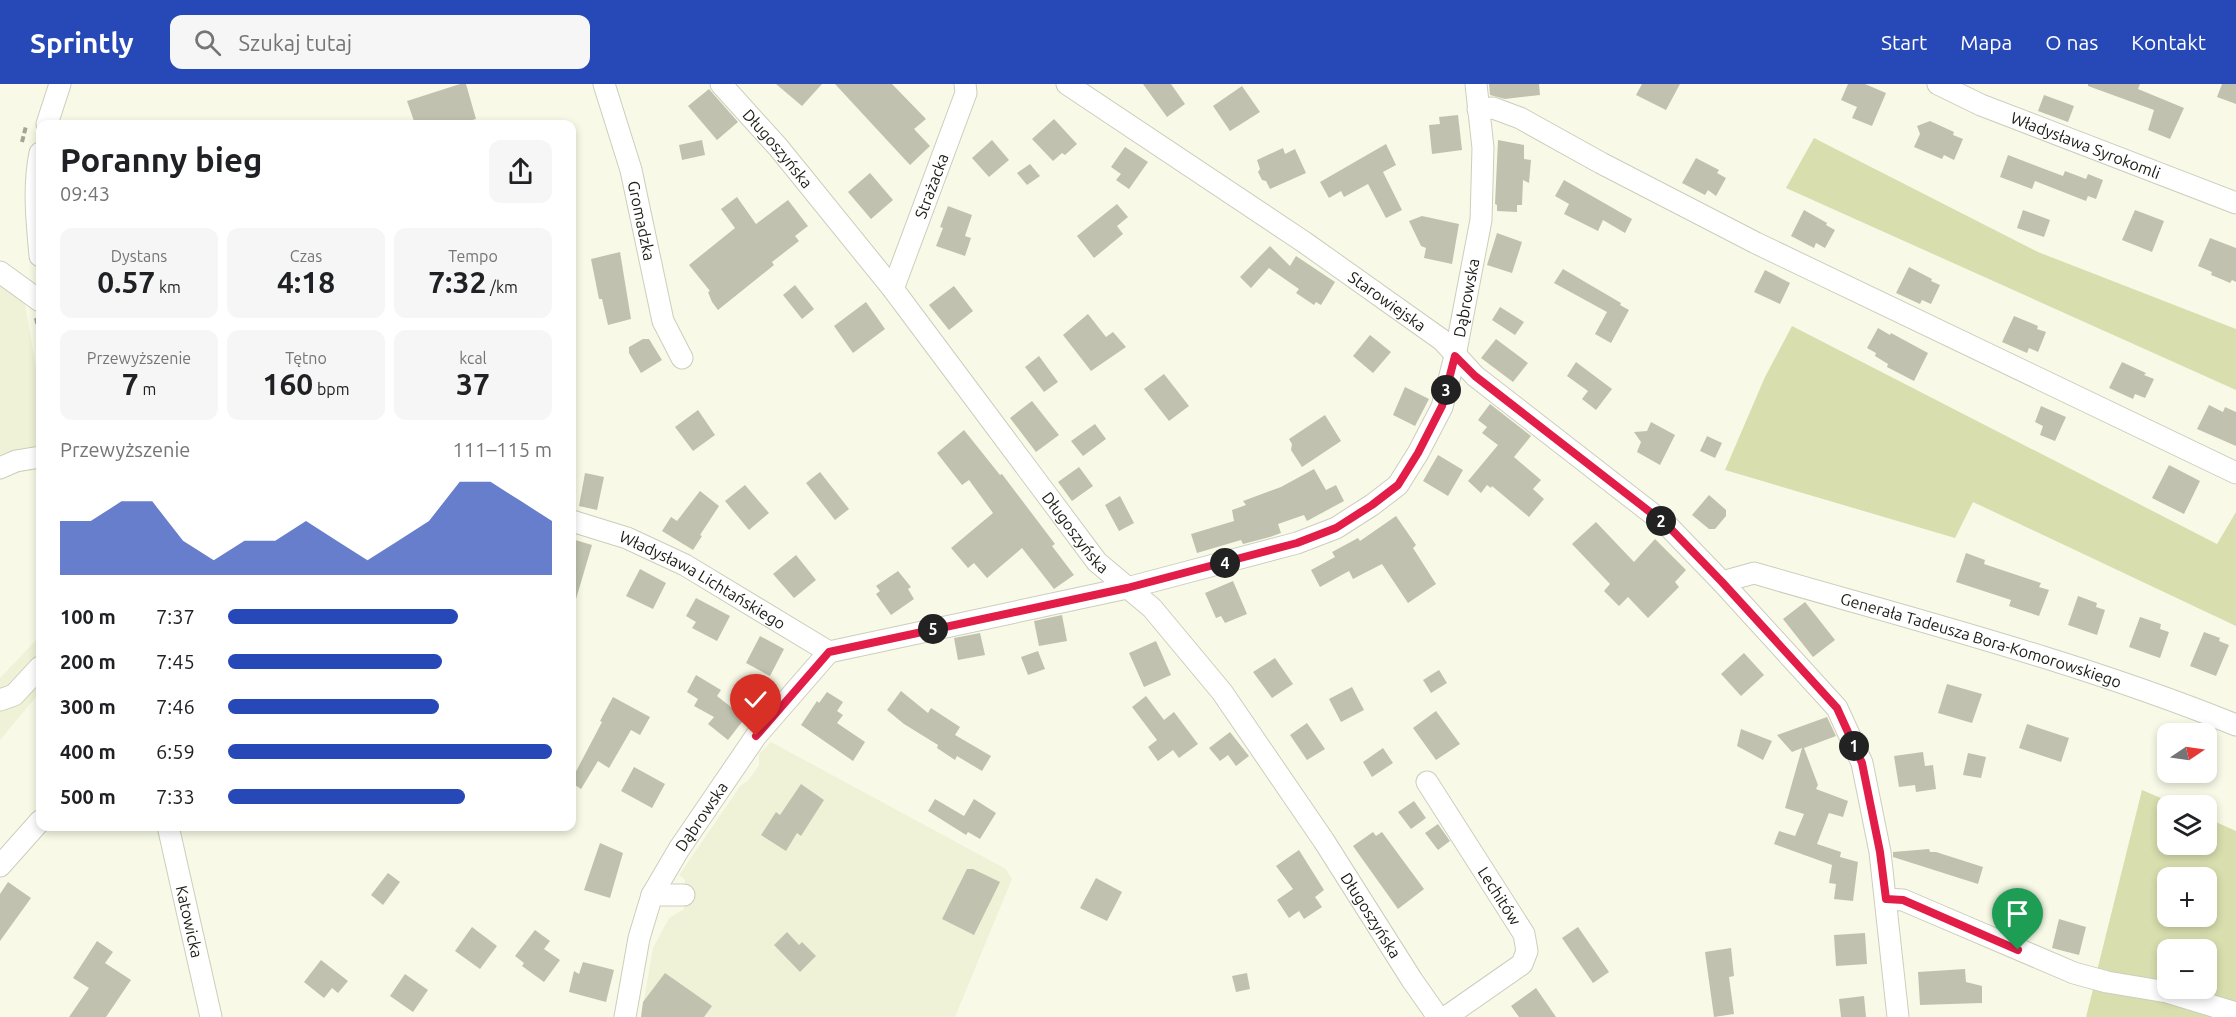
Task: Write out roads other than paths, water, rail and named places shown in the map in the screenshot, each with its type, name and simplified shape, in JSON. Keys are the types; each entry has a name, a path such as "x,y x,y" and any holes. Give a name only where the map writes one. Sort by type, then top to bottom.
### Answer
{"street":[{"path":"48,120 60,84"},
{"name":"Gromadzka","path":"604,84 632,170 663,321 682,358"},
{"name":"Długoszyńska","path":"721,84 778,147 893,289 1097,562 1152,608 1222,692 1324,841 1438,1017"},
{"name":"Strażacka","path":"893,289 966,93 965,84"},
{"name":"Starowiejska","path":"1067,84 1304,242 1442,340 1475,376 1668,526 1837,708 1862,763 1880,852 1898,1017"},
{"name":"Dąbrowska","path":"625,1017 639,938 652,895 679,849 745,768 756,736 829,652 1127,588 1297,543 1336,528 1398,485 1418,453 1442,406 1455,356 1481,220 1483,148 1476,84"},
{"name":"Władysława Syrokomli","path":"1938,84 1981,105 2236,203"},
{"path":"1478,109 1493,108 1520,118 1601,163 1756,243 2236,473"},
{"path":"0,272 36,298"},
{"path":"0,468 16,461 36,458"},
{"name":"Władysława Lichtańskiego","path":"576,522 627,538 685,565 829,652"},
{"name":"Generała Tadeusza Bora-Komorowskiego","path":"1722,582 1754,573 2029,652 2165,696 2236,725"},
{"path":"0,700 15,695 36,671"},
{"name":"Lechitów","path":"1427,782 1524,934 1527,951 1522,964 1446,1017"},
{"path":"0,866 36,826"},
{"name":"Katowicka","path":"169,831 212,1017"},
{"path":"652,895 684,895"},
{"path":"1886,899 1903,900 2074,973 2107,982 2167,992 2236,1013"}]}
